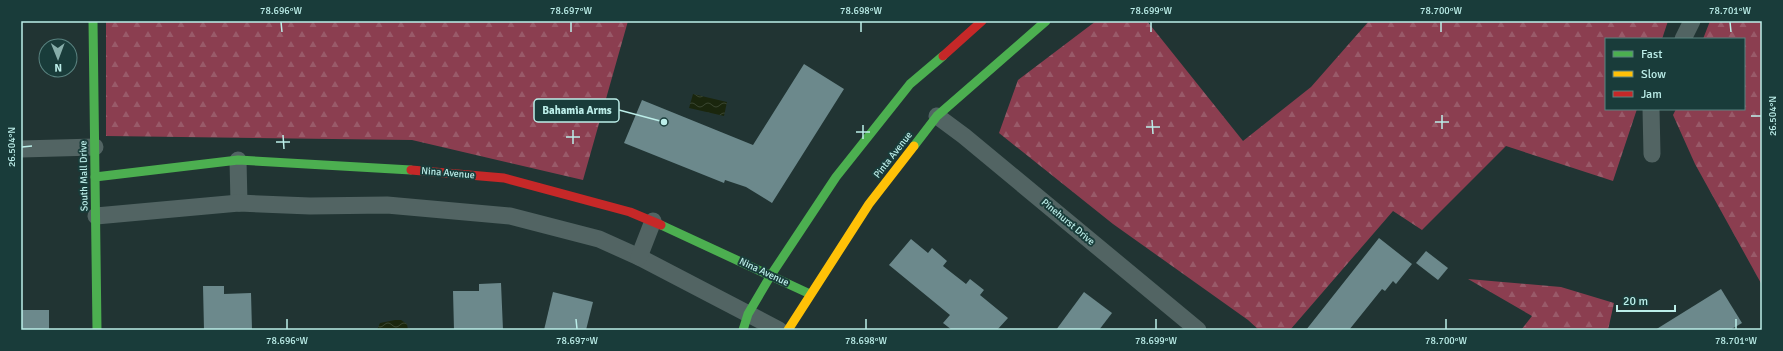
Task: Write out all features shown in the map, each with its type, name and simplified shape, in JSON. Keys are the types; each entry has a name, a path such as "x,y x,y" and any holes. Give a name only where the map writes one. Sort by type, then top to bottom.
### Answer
{"street":[{"name":"South Mall Drive","path":"92,21 97,330"},
{"path":"745,322 771,275 836,177 910,84 982,21"},
{"name":"Pinta Avenue","path":"788,330 869,204 937,116 1046,21"},
{"path":"1684,38 1692,21"},
{"path":"1651,110 1652,154"},
{"name":"Pinehurst Drive","path":"937,116 964,136 1198,330"},
{"path":"21,149 95,147"},
{"path":"238,160 239,203"},
{"name":"Nina Avenue","path":"95,177 238,160 369,167 504,178 630,212 653,221 810,294"},
{"path":"96,216 239,203 310,206 387,205 510,216 599,239 639,257 745,322 779,330"},
{"path":"639,257 653,221"}],"green space":[{"path":"106,21 628,21 583,180 412,140 106,136"},
{"path":"1096,21 1147,21 1243,141 1311,87 1369,21 1668,21 1662,38 1605,38 1605,110 1637,110 1613,181 1506,146 1422,230 1393,211 1290,330 1259,330 1248,320 1113,224 999,133 1018,80"},
{"path":"1710,21 1762,21 1762,285 1695,164 1673,115 1676,110 1745,110 1745,38 1703,38"},
{"path":"1468,279 1561,287 1614,303 1608,330 1521,330 1532,316"}],"water":[{"path":"693,94 727,102 724,116 689,108"},
{"path":"401,320 407,324 408,330 377,330 380,323"}],"building":[{"path":"804,64 844,89 772,203 746,187 725,180 724,183 624,143 642,100 753,145"},
{"path":"1379,238 1412,264 1396,284 1393,281 1385,291 1382,289 1349,330 1306,330"},
{"path":"911,239 928,253 932,248 947,261 943,266 966,284 970,279 984,290 980,295 1008,318 997,330 952,330 943,323 950,315 889,265"},
{"path":"1426,251 1448,268 1438,280 1416,263"},
{"path":"501,283 503,330 454,330 453,291 479,291 479,284"},
{"path":"203,286 224,286 224,294 251,293 252,330 204,330"},
{"path":"1721,289 1742,323 1730,330 1655,330"},
{"path":"553,292 593,302 586,330 544,330"},
{"path":"1084,292 1112,313 1099,330 1056,330"},
{"path":"21,310 49,310 49,330 21,330"}],"traffic: fast":[{"path":"93,21 97,330"},
{"path":"914,146 937,116 1046,21"},
{"path":"743,330 748,314 771,275 836,177 910,84 943,56"},
{"path":"95,177 238,160 411,170"},
{"path":"661,225 810,294"}],"traffic: slow":[{"path":"788,330 869,204 914,146"}],"traffic: jam":[{"path":"943,56 982,21"},
{"path":"411,170 504,178 630,212 661,225"}],"place":[{"name":"Bahamia Arms","path":"664,122"}]}
